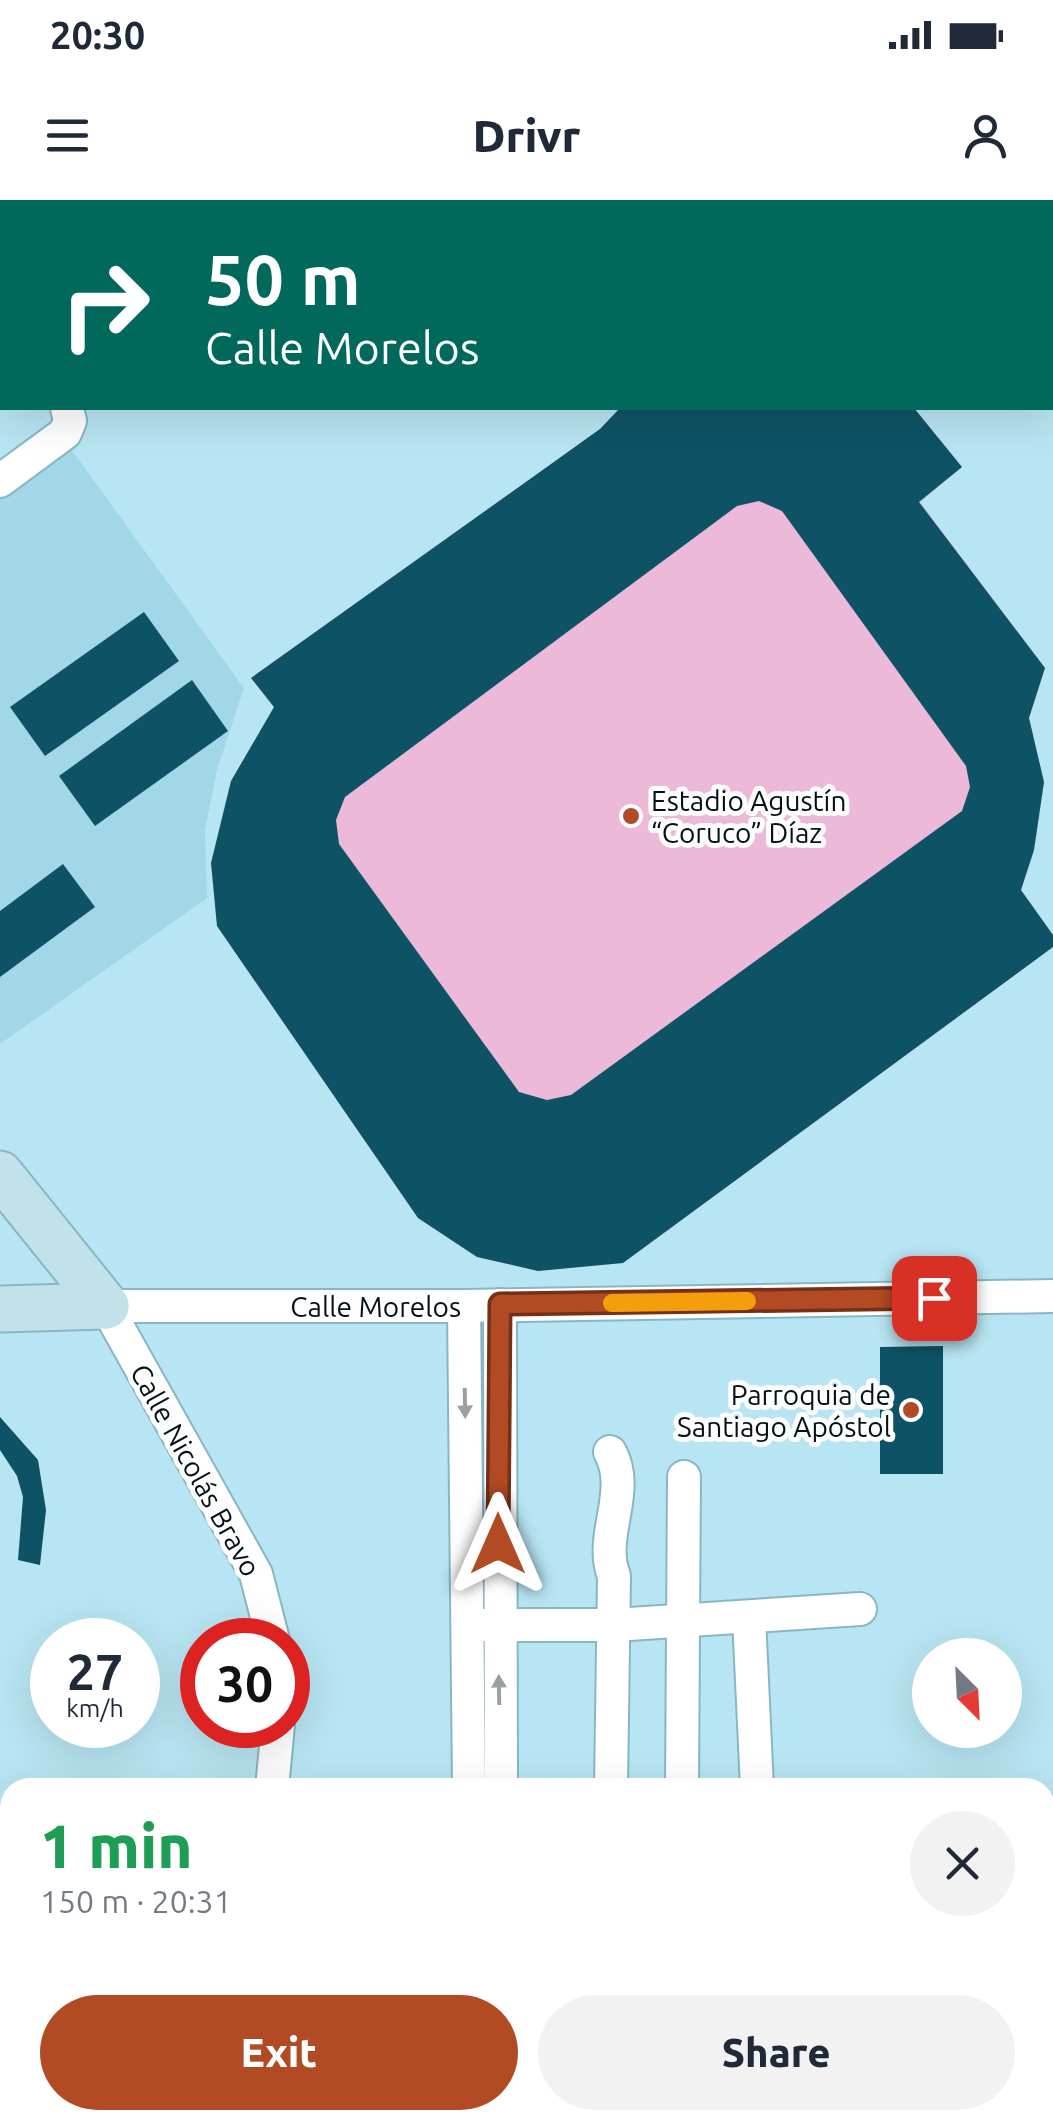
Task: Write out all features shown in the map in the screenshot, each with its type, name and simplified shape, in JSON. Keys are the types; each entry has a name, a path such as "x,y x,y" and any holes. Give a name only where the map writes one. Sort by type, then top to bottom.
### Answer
{"main road":[{"path":"0,1174 106,1306"},
{"name":"Calle Morelos","path":"0,1309 106,1306"}],"street":[{"path":"0,481 65,433 70,422 67,410"},
{"name":"Calle Morelos","path":"106,1306 464,1306 1053,1296"},
{"path":"470,1778 500,1304"},
{"name":"Calle Nicolás Bravo","path":"106,1306 256,1574 267,1618"},
{"path":"464,1306 482,1624 500,1778"},
{"path":"610,1452 616,1462 618,1502 608,1560 614,1576 611,1778"},
{"path":"682,1778 684,1477"},
{"path":"482,1624 614,1625 860,1609"},
{"path":"749,1617 756,1778"},
{"path":"273,1778 276,1748"}],"shaded area":[{"name":"Estadio Agustín “Coruco” Díaz","path":"618,410 916,410 962,467 920,502 1045,668 1029,718 1044,782 1034,850 1021,890 1053,935 1053,947 623,1263 538,1271 477,1257 418,1218 217,926 211,863 231,781 274,708 251,678 600,429"},
{"path":"68,445 244,688 217,770 205,830 207,898 0,1044 0,495"}],"building":[{"path":"618,410 916,410 962,467 919,502 1045,668 1029,718 1044,782 1034,850 1021,890 1053,935 1053,947 623,1263 538,1271 477,1257 418,1218 217,926 211,863 231,781 274,707 251,678 600,429","holes":["759,501 782,511 966,766 970,787 962,811 571,1095 547,1100 519,1092 339,844 336,820 345,797 737,506"]},
{"path":"144,612 179,661 45,756 10,707"},
{"path":"192,680 228,731 95,826 59,776"},
{"path":"63,864 95,907 0,977 0,911"},
{"name":"Parroquia de Santiago Apóstol","path":"943,1346 943,1474 880,1474 880,1347"},
{"path":"0,1417 38,1460 46,1510 40,1565 18,1560 23,1497 17,1476 0,1450"}],"slow traffic":[{"path":"612,1303 747,1301"}],"place":[{"name":"Estadio Agustín “Coruco” Díaz","path":"631,816"},
{"name":"Parroquia de Santiago Apóstol","path":"911,1410"}],"route":[{"path":"498,1544 500,1304 934,1298"}]}
